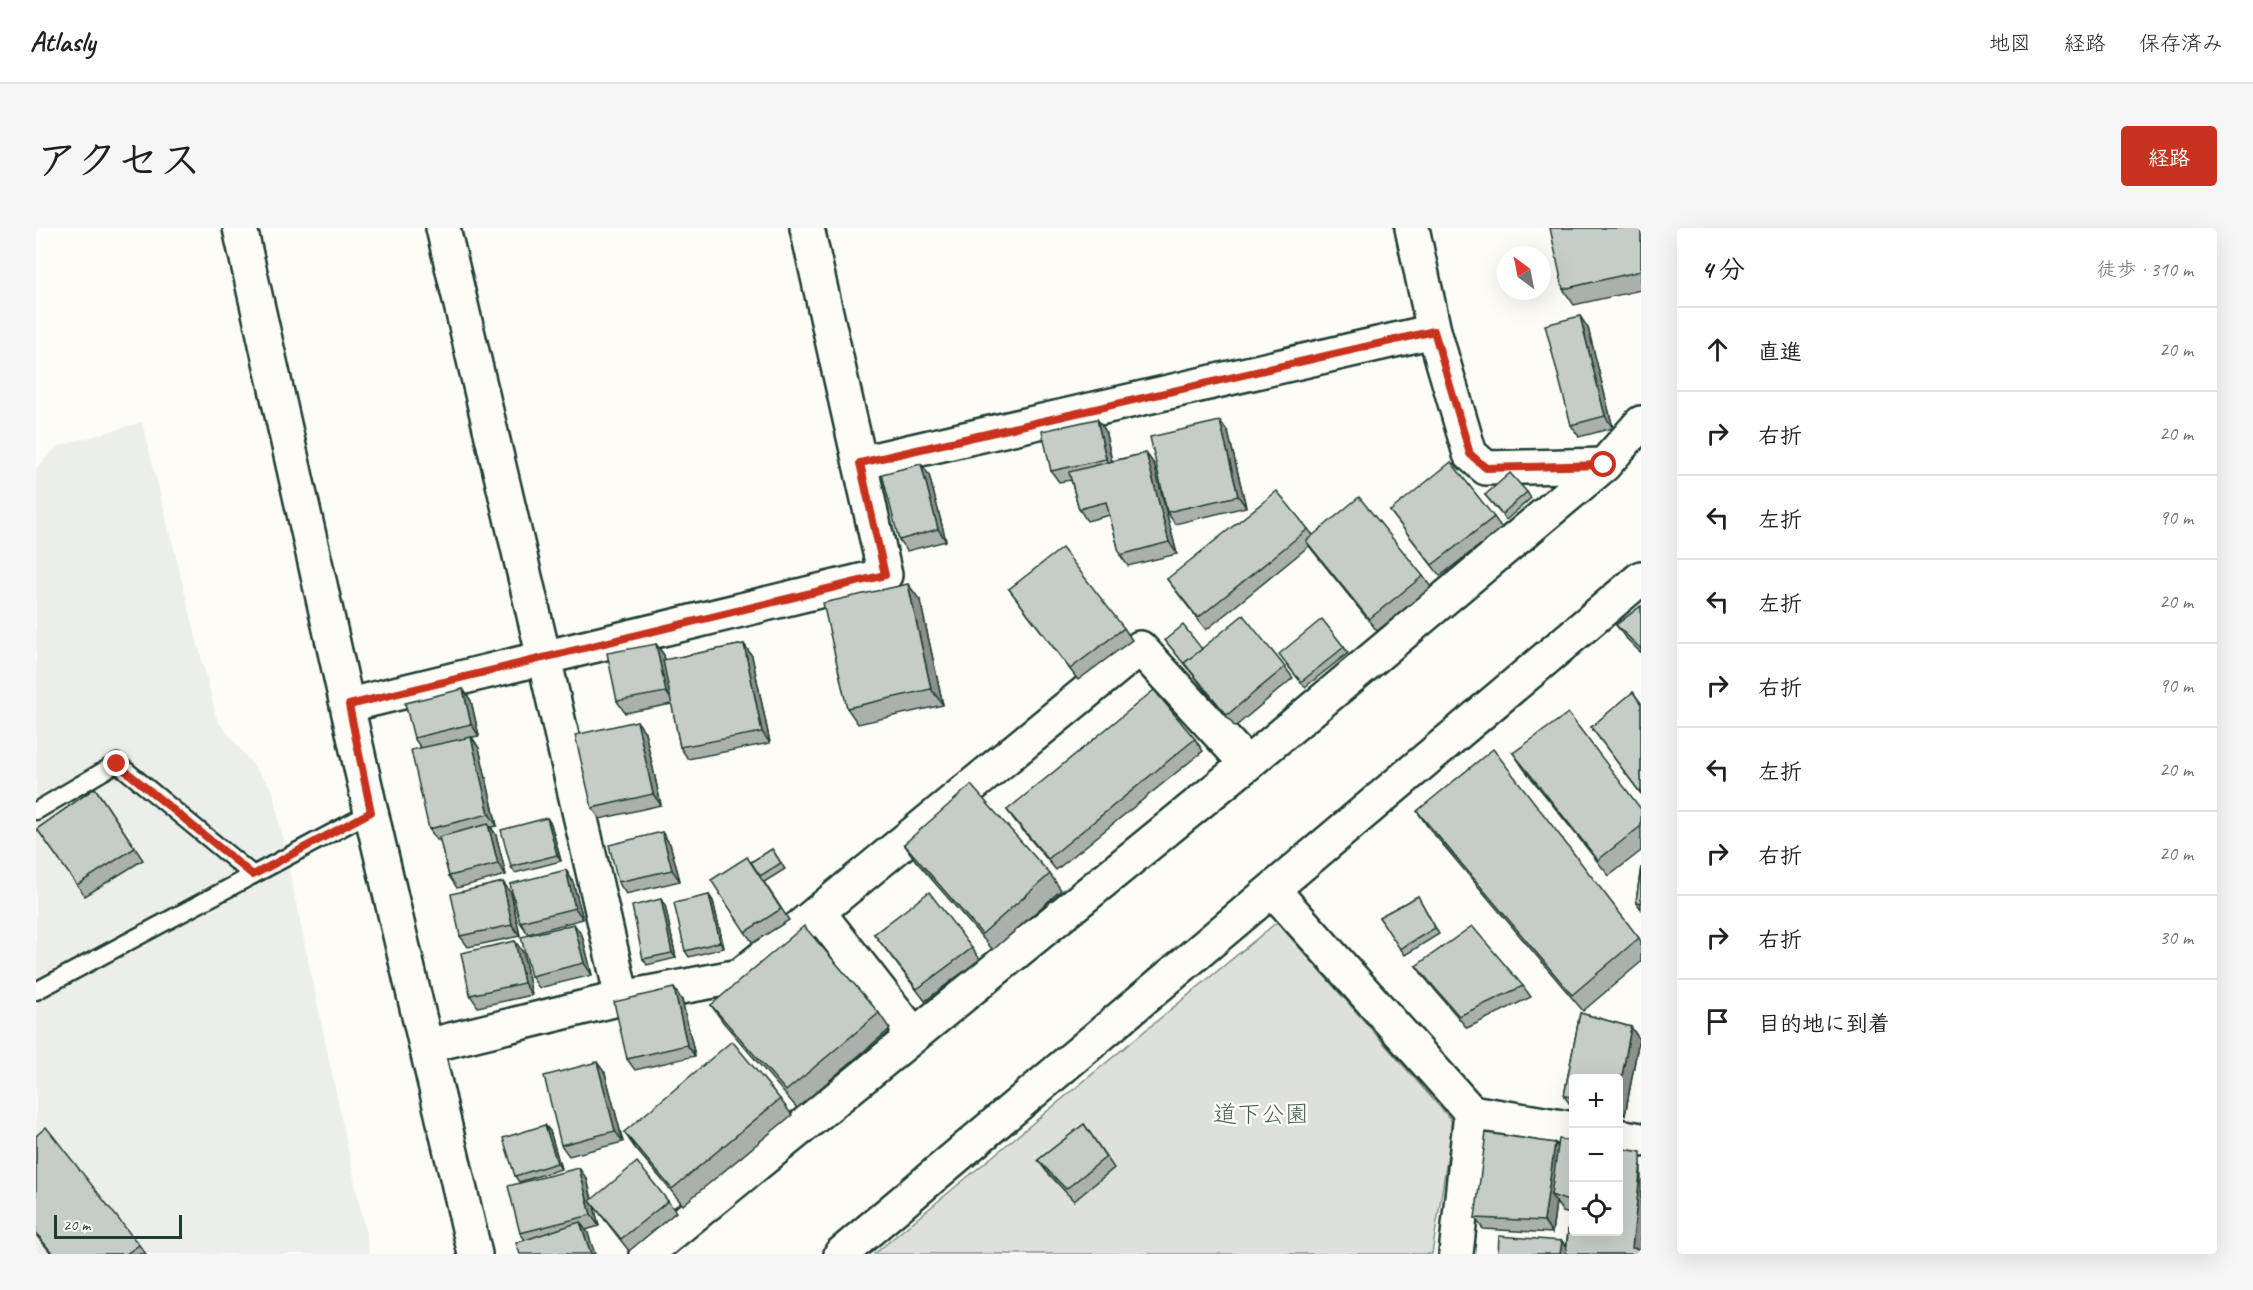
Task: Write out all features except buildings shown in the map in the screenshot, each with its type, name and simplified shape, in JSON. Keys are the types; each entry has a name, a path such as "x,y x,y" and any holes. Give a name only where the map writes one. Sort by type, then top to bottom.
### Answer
{"street":[{"path":"240,228 349,705 371,812 475,1254"},
{"path":"443,228 622,998"},
{"path":"349,705 885,575 807,228"},
{"path":"1412,228 1434,331 1470,454 1486,468 1604,465"},
{"path":"860,463 1434,331"},
{"path":"646,1254 1247,764 1604,465 1641,423"},
{"path":"847,1252 1641,578"},
{"path":"426,1046 622,998 740,976 1140,648 1247,764"},
{"path":"1273,890 1471,1112 1569,1128"},
{"path":"818,912 914,1035"},
{"path":"1456,1254 1471,1112"},
{"path":"1623,1137 1641,1140"}],"lane":[{"path":"36,811 117,764 253,875"},
{"path":"37,987 371,812"}],"shaded area":[{"path":"142,422 217,720 272,789 370,1254 36,1254 36,468 59,446"}],"green space":[{"name":"道下公園","path":"1277,922 1453,1122 1432,1254 874,1254"}],"route":[{"path":"117,764 253,875 371,812 349,705 885,575 860,463 1434,331 1470,454 1486,468 1604,465"}]}
